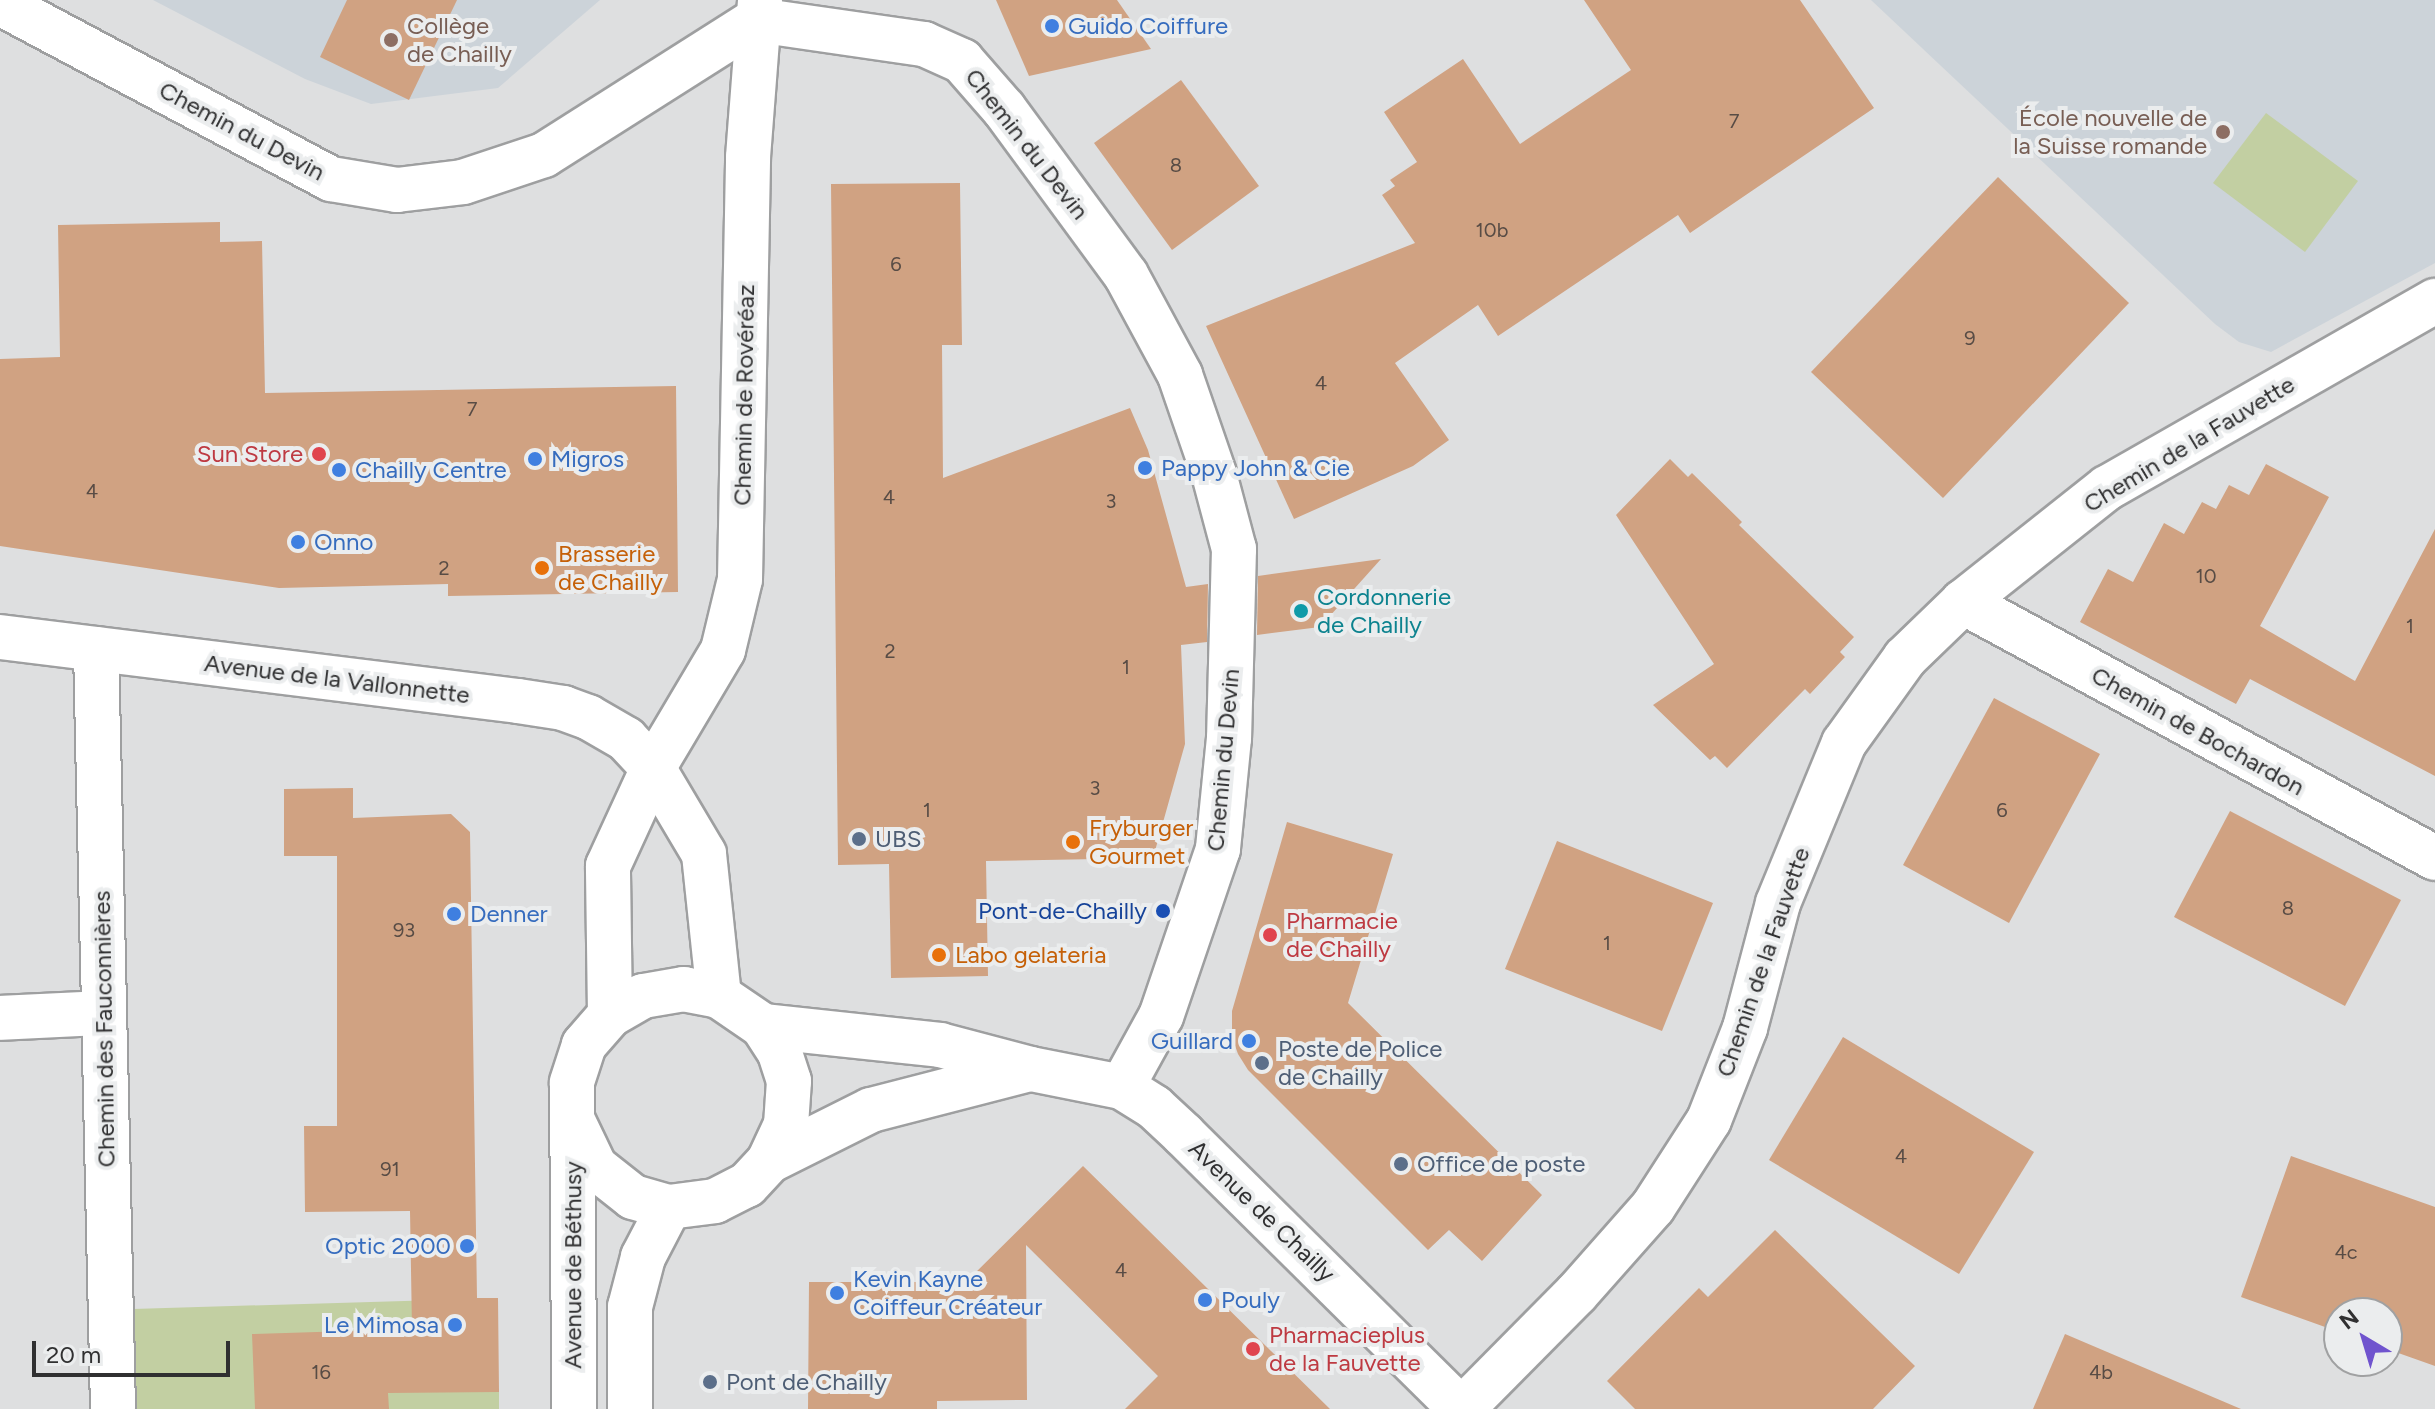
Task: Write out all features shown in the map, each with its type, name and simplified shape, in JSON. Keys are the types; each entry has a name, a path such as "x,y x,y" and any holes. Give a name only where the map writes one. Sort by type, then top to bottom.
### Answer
{"street":[{"name":"Chemin du Devin","path":"0,3 331,179 397,190 463,182 544,155 758,10 924,44 962,61 1004,109 1126,275 1180,375 1214,474 1234,549 1229,738 1218,849 1161,1016 1122,1087"},
{"name":"Chemin de Rovéréaz","path":"610,1015 608,866 653,768 723,650 740,579 748,157 758,10"},
{"name":"Chemin de la Fauvette","path":"1461,1409 1576,1294 1653,1207 1709,1120 1745,1028 1778,903 1844,743 1905,658 1963,602 2107,488 2435,301"},
{"name":"Chemin de Bochardon","path":"1963,602 2435,858"},
{"name":"Avenue de la Vallonnette","path":"0,637 563,708 588,717 626,739 653,768"},
{"name":"Chemin des Fauconnières","path":"96,649 113,1409"},
{"path":"653,768 704,854 719,996"},
{"name":"Avenue de Béthusy","path":"573,1121 595,1167 633,1197 669,1207 715,1201 747,1185 769,1161 786,1125 789,1081 779,1051 763,1026 719,996 684,989 643,996 610,1015 584,1045 572,1083 574,1409"},
{"path":"0,1018 103,1013"},
{"name":"Avenue de Chailly","path":"763,1026 940,1045 1031,1069 1122,1087 1154,1107 1184,1135 1461,1409"},
{"name":"Avenue de Chailly","path":"769,1161 871,1110 1031,1069"},
{"path":"630,1409 630,1307 643,1257 669,1207"}],"shaded area":[{"name":"Collège de Chailly","path":"153,0 600,0 498,88 371,104 305,79"},
{"name":"École nouvelle de la Suisse romande","path":"1871,0 2435,0 2435,263 2271,352 2239,342 2215,324"}],"green space":[{"path":"2266,113 2358,181 2305,252 2213,183"},
{"path":"471,1299 499,1392 499,1409 136,1409 133,1309"}],"building":[{"path":"347,0 457,0 409,100 320,57"},
{"path":"996,0 1117,0 1151,49 1029,76"},
{"path":"1584,0 1800,0 1874,108 1690,233 1678,215 1498,336 1478,305 1395,363 1449,440 1413,466 1294,519 1206,326 1415,243 1382,195 1395,186 1390,180 1417,162 1384,112 1463,59 1520,144 1631,70"},
{"path":"1181,80 1259,186 1172,250 1094,143"},
{"path":"1998,177 2129,303 1943,498 1811,372"},
{"path":"960,183 962,345 942,345 943,478 1130,408 1148,450 1186,587 1208,584 1207,642 1181,645 1185,744 1153,858 986,861 988,976 891,978 889,864 838,865 831,184"},
{"name":"Chailly Centre","path":"220,222 220,242 262,241 265,393 676,386 678,592 448,596 448,584 279,588 0,546 0,359 60,357 58,225"},
{"path":"1670,459 1688,477 1692,473 1742,522 1739,525 1854,637 1840,652 1845,657 1810,694 1805,689 1727,768 1715,756 1710,760 1653,705 1714,664 1616,515"},
{"path":"2266,464 2329,497 2260,626 2355,681 2435,529 2435,776 2250,679 2236,704 2080,622 2108,569 2133,582 2164,523 2184,534 2202,502 2216,509 2229,485 2249,495"},
{"name":"Cordonnerie de Chailly","path":"1381,559 1320,627 1257,635 1258,576"},
{"path":"1994,698 2100,754 2009,923 1903,865"},
{"path":"353,788 353,818 451,814 470,832 477,1298 498,1298 499,1392 388,1393 389,1409 255,1409 252,1334 412,1329 410,1211 305,1212 304,1126 337,1126 337,856 284,856 284,789"},
{"path":"2230,811 2401,900 2345,1006 2174,917"},
{"path":"1287,822 1393,854 1348,1003 1542,1195 1482,1261 1449,1230 1428,1250 1248,1070 1238,1054 1232,1037 1232,1011"},
{"path":"1557,841 1713,903 1662,1031 1505,969"},
{"path":"1843,1037 2034,1152 1959,1274 1769,1160"},
{"path":"2291,1156 2435,1207 2435,1366 2403,1355 2403,1297 2323,1297 2323,1326 2241,1297"},
{"path":"1083,1166 1330,1409 1125,1409 1158,1376 1026,1245 1027,1400 937,1401 937,1409 808,1409 809,1282 966,1282"},
{"path":"1775,1230 1915,1366 1873,1409 1635,1409 1607,1381 1699,1288 1708,1297"},
{"path":"2065,1334 2241,1409 2033,1409"}],"place":[{"name":"Guido Coiffure","path":"1052,26"},
{"name":"Collège de Chailly","path":"391,40"},
{"name":"École nouvelle de la Suisse romande","path":"2223,132"},
{"name":"Sun Store","path":"319,454"},
{"name":"Migros","path":"535,459"},
{"name":"Pappy John & Cie","path":"1145,468"},
{"name":"Chailly Centre","path":"339,470"},
{"name":"Onno","path":"298,542"},
{"name":"Brasserie de Chailly","path":"542,568"},
{"name":"Cordonnerie de Chailly","path":"1301,611"},
{"name":"UBS","path":"859,839"},
{"name":"Fryburger Gourmet","path":"1073,842"},
{"name":"Pont-de-Chailly","path":"1163,911"},
{"name":"Denner","path":"454,914"},
{"name":"Pharmacie de Chailly","path":"1270,935"},
{"name":"Labo gelateria","path":"939,955"},
{"name":"Guillard","path":"1249,1041"},
{"name":"Poste de Police de Chailly","path":"1262,1063"},
{"name":"Office de poste","path":"1401,1164"},
{"name":"Optic 2000","path":"467,1246"},
{"name":"Kevin Kayne Coiffeur Créateur","path":"837,1293"},
{"name":"Pouly","path":"1205,1300"},
{"name":"Le Mimosa","path":"455,1325"},
{"name":"Pharmacieplus de la Fauvette","path":"1253,1349"},
{"name":"Pont de Chailly","path":"710,1382"}]}
